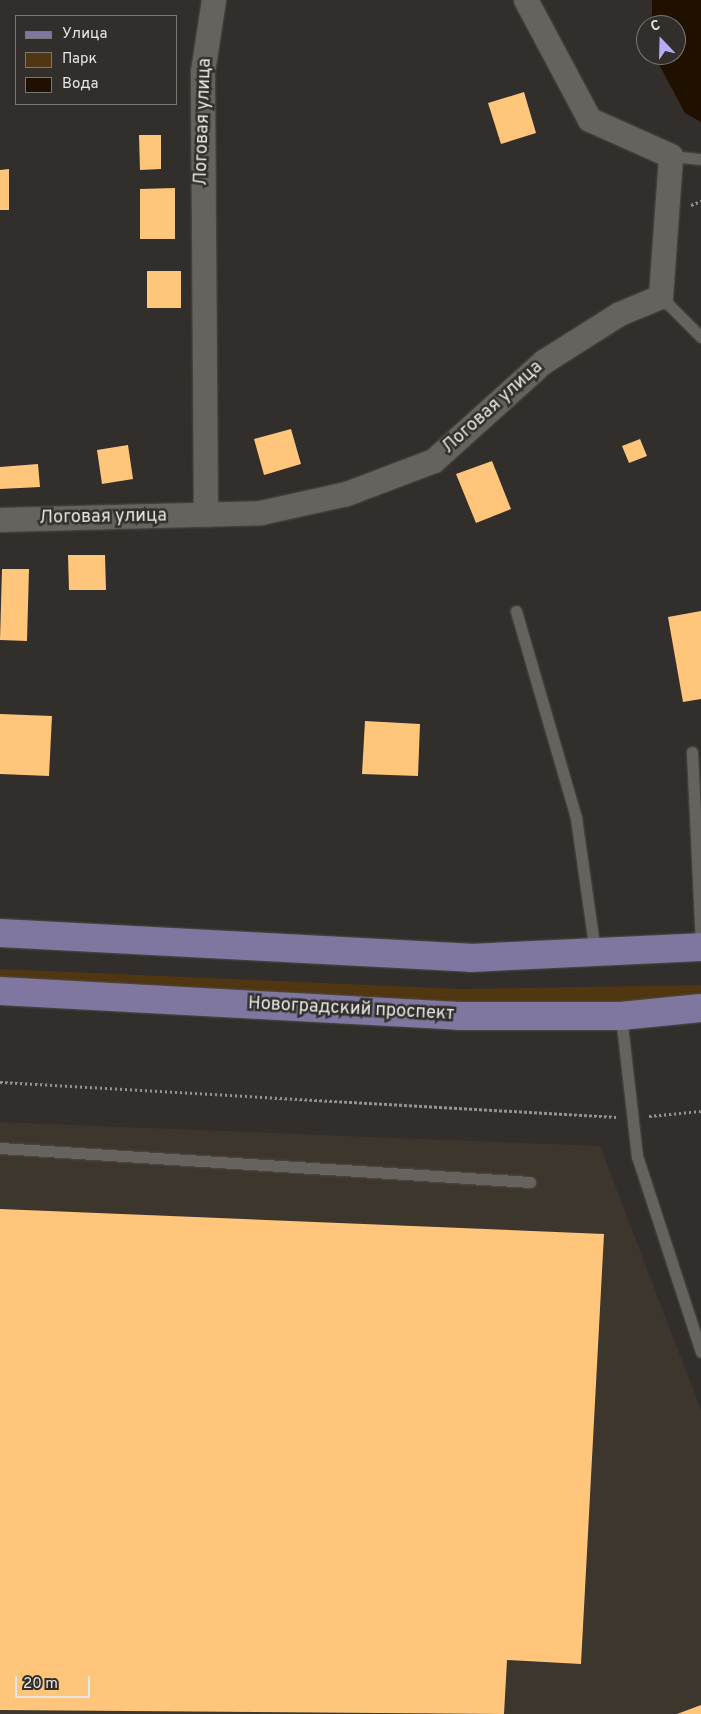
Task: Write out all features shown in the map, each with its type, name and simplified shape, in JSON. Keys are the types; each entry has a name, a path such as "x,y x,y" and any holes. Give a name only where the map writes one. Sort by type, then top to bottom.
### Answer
{"main road":[{"path":"0,933 470,958 701,947"},
{"name":"Новоградский проспект","path":"0,991 459,1016 621,1016 701,1008"}],"street":[{"name":"Логовая улица","path":"206,515 202,72 214,0"},
{"path":"526,0 590,120 670,156 668,215 661,297"},
{"name":"Логовая улица","path":"0,520 261,513 346,494 434,461 544,362 620,314 661,297"}],"lane":[{"path":"670,156 701,159"},
{"path":"661,297 701,337"},
{"path":"516,611 576,818 596,952"},
{"path":"692,752 701,940"},
{"path":"621,1016 630,1118 637,1156 701,1352"},
{"path":"0,1148 530,1182"}],"path":[{"path":"0,1082 630,1118 701,1111"}],"shaded area":[{"path":"0,1122 600,1146 701,1410 701,1714 0,1714"}],"green space":[{"path":"0,969 461,989 701,985 701,1002 495,1011 0,988"}],"water":[{"path":"652,0 701,0 701,122 685,113 659,65 686,65 686,15 652,15"}],"building":[{"path":"524,92 536,133 501,144 488,103"},
{"path":"139,135 161,135 161,169 140,170"},
{"path":"9,169 9,210 0,210 0,170"},
{"path":"175,188 175,239 140,239 140,189"},
{"path":"147,271 181,271 181,308 147,308"},
{"path":"291,429 301,464 264,475 254,439"},
{"path":"640,439 647,456 629,463 622,446"},
{"path":"128,445 133,479 102,484 97,450"},
{"path":"492,461 511,509 476,523 456,474"},
{"path":"38,464 40,487 0,489 0,467"},
{"path":"68,555 105,555 106,590 69,590"},
{"path":"2,569 29,569 27,641 0,640"},
{"path":"701,611 701,699 683,702 668,617"},
{"path":"0,714 52,716 49,776 0,774"},
{"path":"365,721 420,724 418,776 362,774"},
{"path":"0,1209 604,1234 581,1664 507,1660 504,1714 0,1710"},
{"path":"701,1705 701,1714 677,1714"}]}
